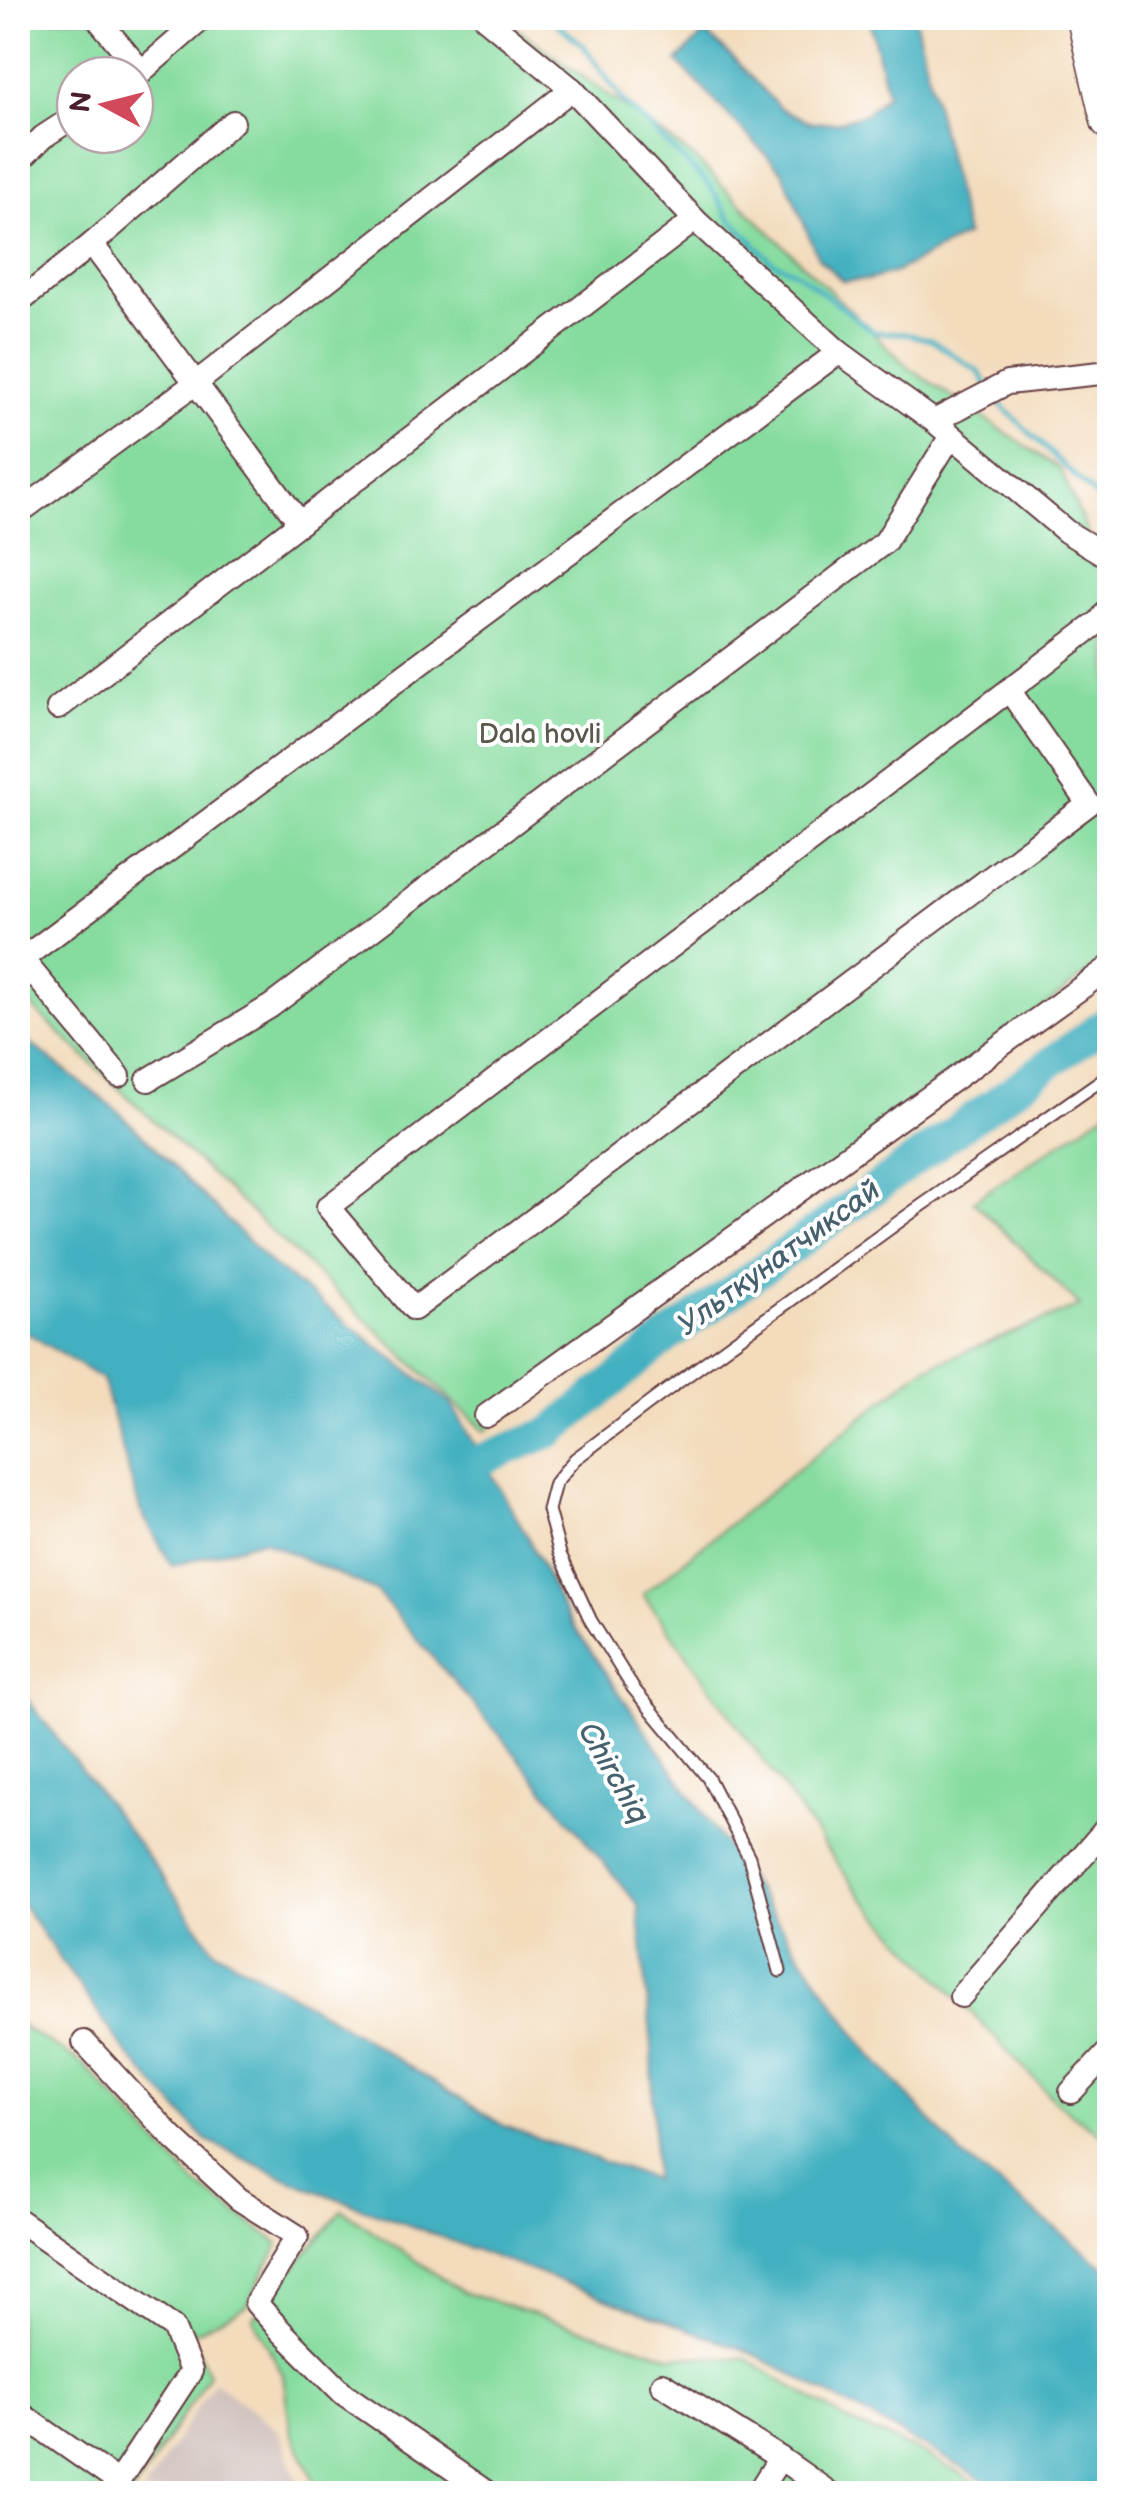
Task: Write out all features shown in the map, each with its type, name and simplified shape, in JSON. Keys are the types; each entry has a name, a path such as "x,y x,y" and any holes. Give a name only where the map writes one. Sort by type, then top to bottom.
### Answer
{"highway":[{"path":"1086,18 1110,120"}],"street":[{"path":"96,18 124,55"},
{"path":"155,60 203,18"},
{"path":"485,18 572,89 695,220 839,352 942,429 1067,532 1110,558"},
{"path":"18,512 196,382 572,89"},
{"path":"18,303 233,122"},
{"path":"18,162 55,129"},
{"path":"58,708 695,220"},
{"path":"92,244 300,523"},
{"path":"120,1076 22,959 839,352"},
{"path":"148,1080 271,1006 885,542 942,429 1007,383 1110,372"},
{"path":"1009,690 1089,804 414,1309 328,1207 1009,690 1100,621 1110,608"},
{"path":"486,1416 1110,967"},
{"path":"961,1996 1110,1824"},
{"path":"84,2042 172,2138 239,2199 296,2236 256,2303 280,2331 344,2394 489,2494"},
{"path":"1071,2092 1110,2050"},
{"path":"18,2220 174,2327 191,2371 114,2488 18,2412"},
{"path":"662,2384 831,2494"},
{"path":"757,2494 780,2458"}],"lane":[{"path":"780,1971 749,1857 708,1778 632,1688 591,1621 560,1554 548,1510 555,1483 576,1459 659,1396 1110,1074"}],"shaded area":[{"path":"214,2381 278,2430 303,2493 143,2493"}],"green space":[{"name":"Dala hovli","path":"18,18 502,18 692,156 909,368 1060,469 1109,583 1109,957 485,1431 18,994"},
{"path":"1109,1110 1109,2140 1057,2103 861,1896 643,1594 922,1369 1080,1306 973,1201"},
{"path":"18,2021 82,2063 197,2185 279,2243 247,2306 191,2334 209,2374 133,2493 18,2493"},
{"path":"342,2210 462,2292 670,2356 746,2358 853,2424 912,2448 996,2493 321,2493 291,2432 283,2375 253,2318"}],"water":[{"path":"869,18 915,18 966,235 896,272 868,280 843,281 818,258 783,173 677,61 705,33 781,109 811,123 839,122 865,114 887,94"},
{"name":"Chirchiq","path":"18,1034 119,1112 271,1264 451,1403 525,1532 567,1617 864,2046 962,2156 1109,2270 1109,2493 1009,2493 755,2354 296,2183 207,2141 128,2055 18,1899 18,1687 214,1949 504,2126 654,2180 652,2046 638,1905 376,1591 262,1540 172,1566 140,1510 102,1379 18,1327"}],"waterway":[{"path":"550,18 583,45 624,102 710,186 730,218 771,261 796,272 874,332 931,340 978,371 989,387"},
{"path":"995,396 1110,510"},
{"name":"Ульткунатчиксай","path":"443,1475 551,1432 668,1337 1110,1020"}]}
